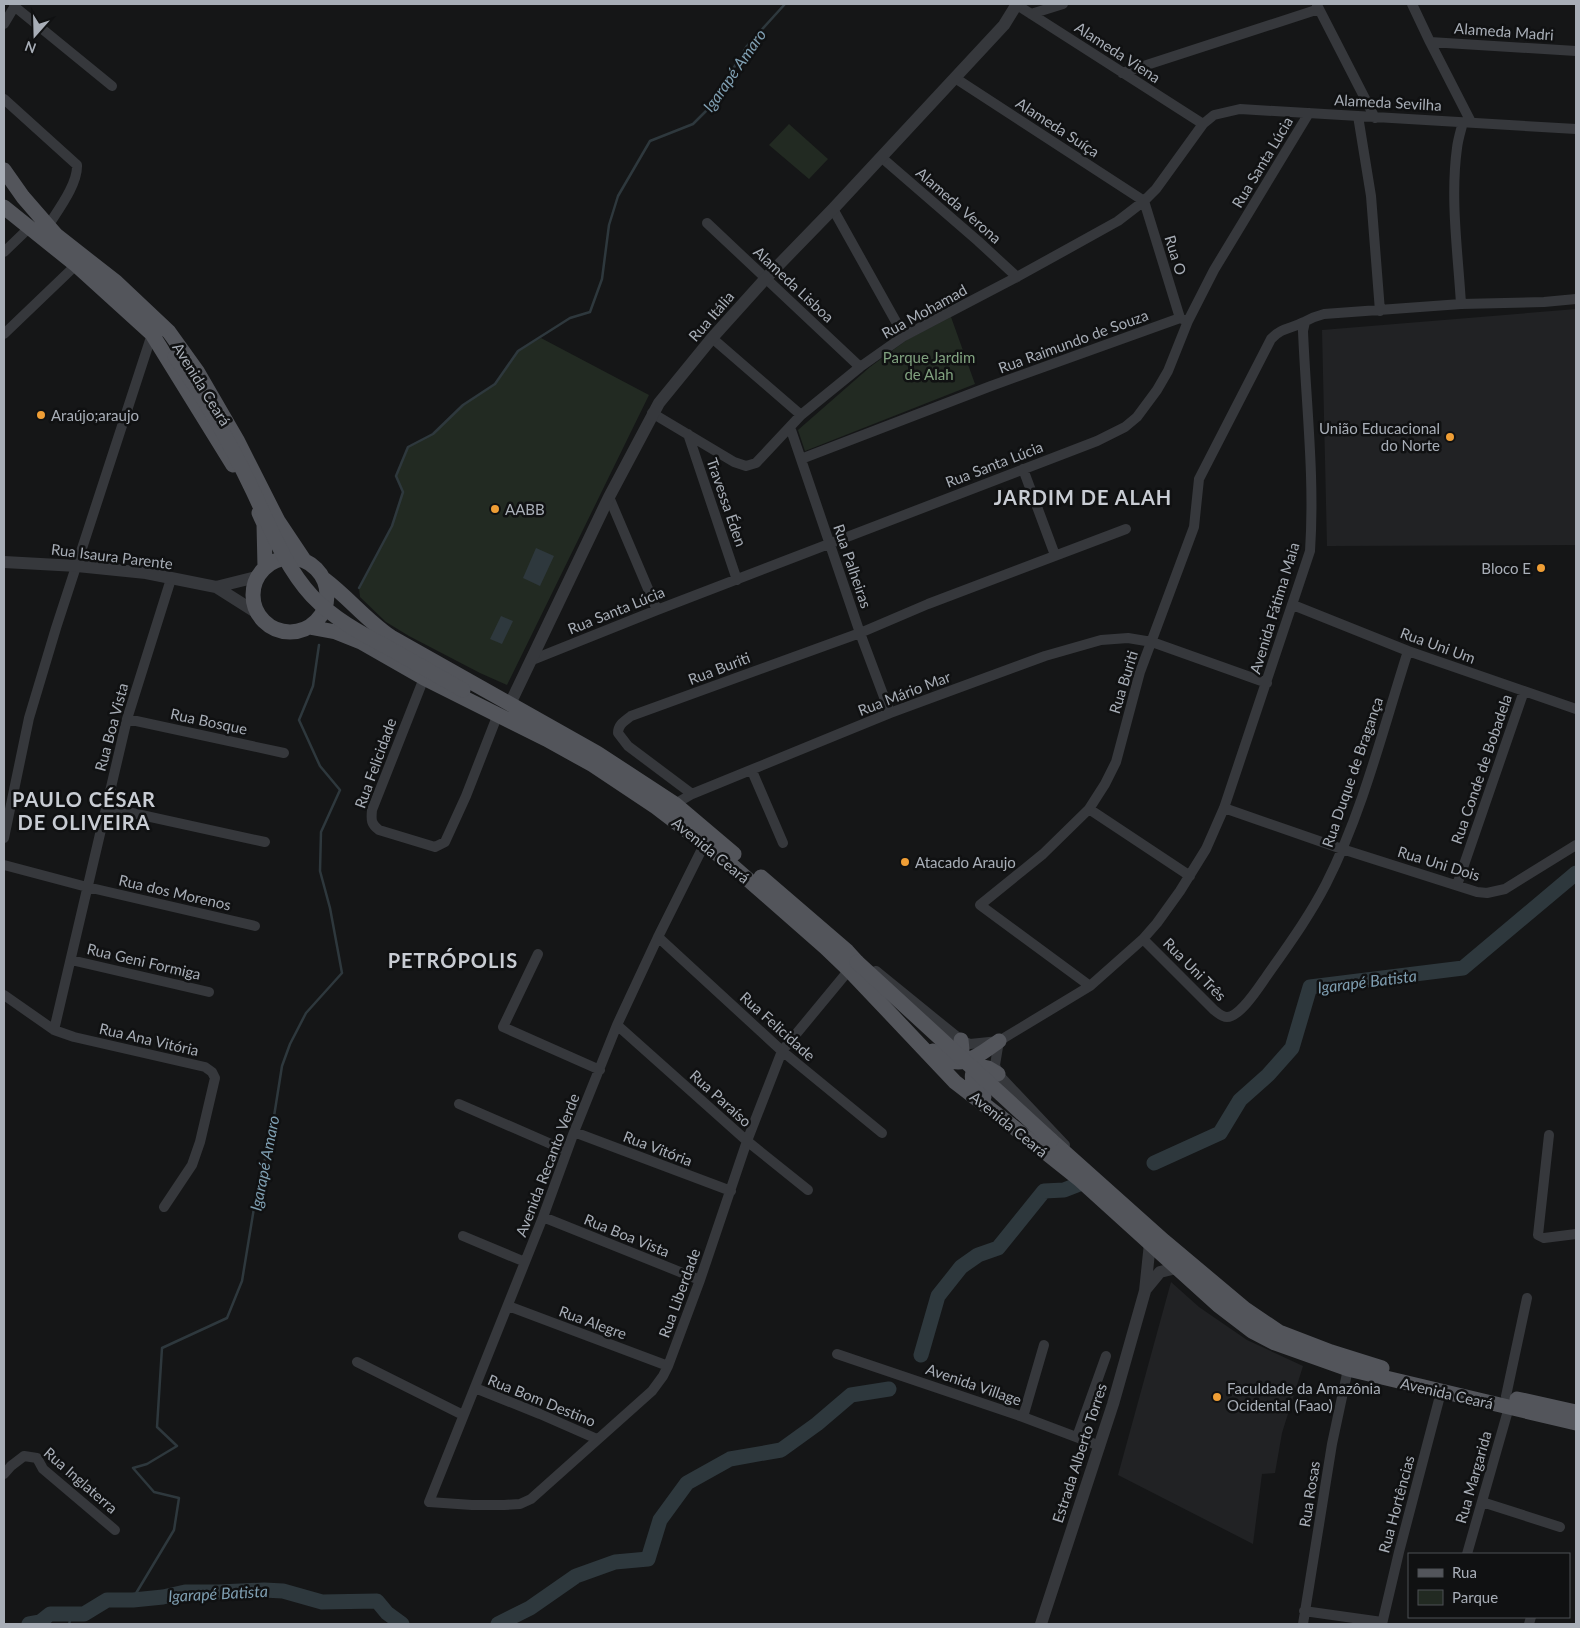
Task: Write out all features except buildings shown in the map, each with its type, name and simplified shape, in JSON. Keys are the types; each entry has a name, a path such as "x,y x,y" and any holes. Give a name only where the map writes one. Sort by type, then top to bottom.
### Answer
{"main road":[{"name":"Avenida Ceará","path":"4,170 23,197 56,235 116,282 169,332 198,371 237,440 278,521 304,560"},
{"name":"Avenida Ceará","path":"4,207 76,265 153,336 229,459 264,524 261,572"},
{"path":"153,336 174,357 194,384 252,489 287,560 305,588 330,612 351,627 463,690 495,713"},
{"path":"283,558 304,560 316,568 324,579 327,592 326,606 319,618 309,627 296,632 282,631 269,626 257,613 252,597 252,590 261,572 277,560 283,558"},
{"name":"Avenida Ceará","path":"324,579 376,626 391,637 597,752 675,804 824,930 908,1032 955,1082 1080,1180 1218,1305 1252,1331 1282,1346 1348,1369 1441,1392 1576,1412"},
{"path":"309,627 336,632 350,637 424,678 495,713"},
{"name":"Avenida Ceará","path":"495,713 593,765 656,807 736,868 853,963 1226,1294 1280,1332 1331,1352 1399,1373 1576,1423"},
{"path":"908,1032 942,1059 957,1063 981,1054 998,1041"},
{"path":"950,1061 962,1050 961,1040"},
{"path":"998,1074 988,1068 979,1066 972,1074 972,1080 977,1090 1016,1129"}],"street":[{"name":"Alameda Viena","path":"1017,4 1203,124"},
{"name":"Rua Itália","path":"510,704 609,497 659,403 712,338 766,278 833,209 1004,25 1017,4"},
{"path":"1031,14 1063,4"},
{"path":"1412,4 1467,122 1457,147 1454,176 1461,304"},
{"path":"4,24 15,5 112,86"},
{"path":"1122,73 1318,7 1375,118"},
{"name":"Alameda Madri","path":"1430,42 1576,51"},
{"name":"Alameda Suíça","path":"956,78 1144,201"},
{"path":"4,99 76,165 77,173 74,181 48,226"},
{"name":"Alameda Sevilha","path":"1203,124 1214,115 1240,109 1576,129"},
{"name":"Rua Santa Lúcia","path":"532,660 1115,434 1137,417 1157,390 1168,371 1184,320 1309,113"},
{"path":"1358,116 1371,196 1380,311"},
{"name":"Rua Mohamad","path":"652,413 734,462 746,466 756,463 801,415 860,367 904,336 1112,225 1144,201 1156,189 1203,124"},
{"name":"Alameda Verona","path":"881,156 1017,277"},
{"name":"Rua O","path":"1144,201 1184,320"},
{"path":"833,209 904,336"},
{"name":"Alameda Lisboa","path":"707,223 860,367"},
{"path":"4,252 30,227"},
{"path":"4,334 76,265"},
{"path":"1305,322 1312,317 1324,314 1461,304 1544,302 1576,299"},
{"name":"Rua Raimundo de Souza","path":"801,459 991,386 1184,320"},
{"name":"Avenida Fátima Maia","path":"998,1041 1090,986 1143,939 1157,923 1190,876 1206,849 1224,808 1310,551 1310,462 1304,348 1305,322"},
{"name":"Rua Buriti","path":"1090,986 980,905 1043,854 1089,808 1105,784 1116,762 1140,672 1194,527 1199,479 1271,339 1282,330 1305,322"},
{"path":"4,838 29,718 56,628 153,336"},
{"path":"712,338 801,415"},
{"name":"Rua Palheiras","path":"790,427 860,633 890,713"},
{"name":"Travessa Éden","path":"688,434 737,580"},
{"path":"1024,469 1056,556"},
{"path":"609,497 657,610"},
{"name":"Rua Buriti","path":"692,794 628,746 618,733 618,728 621,724 631,716 860,633 928,604 1126,529"},
{"name":"Rua Isaura Parente","path":"4,562 77,566 146,573 171,580 216,587 257,613"},
{"name":"Rua Isaura Parente","path":"216,587 261,572"},
{"name":"Rua Boa Vista","path":"54,1030 127,719 171,580"},
{"name":"Rua Uni Um","path":"1293,605 1408,651 1524,692 1576,708"},
{"name":"Rua Mário Mar","path":"675,804 692,794 890,713 1045,656 1101,640 1128,638 1152,642"},
{"path":"1152,642 1267,683"},
{"name":"Rua Duque de Bragança","path":"1227,1017 1239,1010 1252,996 1303,925 1326,884 1356,814 1408,651"},
{"name":"Rua Felicidade","path":"424,678 372,810 371,820 373,826 379,830 435,846 445,842 466,796 495,713"},
{"name":"Rua Conde de Bobadela","path":"1457,885 1524,692"},
{"name":"Rua Bosque","path":"127,719 284,753"},
{"path":"752,771 783,843"},
{"path":"105,807 265,842"},
{"path":"1089,808 1190,876"},
{"path":"1224,808 1342,849"},
{"name":"Avenida Recanto Verde","path":"429,1502 543,1218 574,1132 617,1026 704,844"},
{"name":"Rua Uni Dois","path":"1342,849 1477,892 1487,893 1505,889 1576,845"},
{"name":"Rua dos Morenos","path":"4,865 87,887 255,926"},
{"name":"Rua Felicidade","path":"658,938 782,1052 882,1134"},
{"name":"Rua Uni Três","path":"1143,939 1214,1010 1227,1017"},
{"path":"538,954 503,1027 600,1070"},
{"name":"Rua Geni Formiga","path":"71,960 209,992"},
{"name":"Avenida Ceará","path":"853,963 869,966 961,1040"},
{"name":"Rua Liberdade","path":"429,1502 472,1505 520,1504 531,1499 548,1486 652,1391 668,1366 700,1280 747,1141 782,1052 853,963"},
{"name":"Rua Ana Vitória","path":"4,995 54,1030 74,1037 205,1068 212,1072 215,1078 199,1145 192,1165 164,1207"},
{"name":"Rua Paraíso","path":"617,1026 747,1141 808,1190"},
{"path":"961,1040 970,1044 998,1041 995,1065 998,1074"},
{"name":"Avenida Ceará","path":"998,1074 1057,1135 1081,1167"},
{"path":"459,1104 567,1151"},
{"name":"Rua Vitória","path":"574,1132 731,1191"},
{"path":"1549,1134 1539,1236 1544,1238 1576,1234"},
{"name":"Rua Boa Vista","path":"543,1218 700,1280"},
{"path":"464,1236 524,1262"},
{"name":"Estrada Alberto Torres","path":"1041,1624 1100,1446 1145,1291 1150,1244"},
{"name":"Estrada Alberto Torres","path":"1145,1291 1160,1272 1176,1268"},
{"name":"Rua Margarida","path":"1467,1553 1507,1402 1527,1298"},
{"name":"Rua Alegre","path":"508,1306 668,1366"},
{"path":"1023,1416 1044,1345"},
{"name":"Avenida Village","path":"837,1354 1023,1416 1100,1446"},
{"path":"1078,1437 1106,1356"},
{"path":"357,1362 463,1415"},
{"name":"Rua Rosas","path":"1302,1624 1332,1444 1348,1369"},
{"name":"Rua Bom Destino","path":"475,1388 598,1439"},
{"name":"Rua Hortências","path":"1382,1623 1441,1392"},
{"name":"Rua Inglaterra","path":"4,1474 24,1456 37,1458 43,1469 115,1530"},
{"path":"1482,1502 1560,1527"},
{"path":"1304,1611 1382,1623"}],"shaded area":[{"name":"União Educacional do Norte","path":"1576,309 1576,545 1327,546 1322,330"},
{"path":"536,548 554,556 540,586 523,578"},
{"path":"501,616 513,621 502,644 490,639"},
{"name":"Faculdade da Amazônia Ocidental (Faao)","path":"1171,1282 1199,1307 1247,1340 1303,1366 1282,1433 1275,1473 1262,1474 1253,1544 1118,1475"}],"green space":[{"path":"789,124 828,159 809,179 769,145"},
{"name":"Parque Jardim de Alah","path":"951,317 975,384 805,451 798,430 870,367 908,339"},
{"name":"AABB","path":"541,338 649,395 507,685 480,673 386,622 360,597 359,588 392,526 403,492 396,476 408,447 433,434 463,405 495,384 518,351"}],"waterway":[{"name":"Igarapé Amaro","path":"359,588 392,526 403,492 396,476 408,447 433,434 463,405 495,384 518,351 570,318 590,312 602,279 609,225 618,196 650,141 693,124 710,107 747,46 785,4"},
{"name":"Igarapé Amaro","path":"132,1600 174,1530 179,1498 154,1492 133,1468 147,1464 177,1446 157,1427 162,1348 227,1318 242,1281 255,1202 272,1129 282,1066 290,1044 306,1013 342,973 330,908 320,871 321,832 340,790 320,766 299,720 313,686 319,645"},
{"name":"Igarapé Batista","path":"1154,1163 1220,1133 1240,1100 1268,1075 1292,1048 1310,987 1463,968 1576,873"},
{"name":"Igarapé Batista","path":"921,1355 938,1296 961,1267 978,1255 998,1248 1044,1191 1064,1190 1082,1183"},
{"name":"Igarapé Batista","path":"498,1624 530,1608 576,1576 615,1562 648,1559 660,1520 687,1483 730,1459 781,1450 817,1424 851,1395 889,1389"},
{"name":"Igarapé Batista","path":"29,1624 40,1622 50,1614 84,1614 107,1600 163,1597 185,1592 264,1590 283,1591 322,1602 377,1601 387,1613 402,1624"},
{"path":"69,1624 72,1614"}],"place":[{"name":"Araújo;araujo","path":"41,415"},
{"name":"União Educacional do Norte","path":"1450,437"},
{"name":"AABB","path":"495,509"},
{"name":"Bloco E","path":"1541,568"},
{"name":"Atacado Araujo","path":"905,862"},
{"name":"Faculdade da Amazônia Ocidental (Faao)","path":"1217,1397"}],"district":[{"name":"JARDIM DE ALAH","path":"1083,497"},
{"name":"PAULO CÉSAR DE OLIVEIRA","path":"84,810"},
{"name":"PETRÓPOLIS","path":"453,960"}]}
